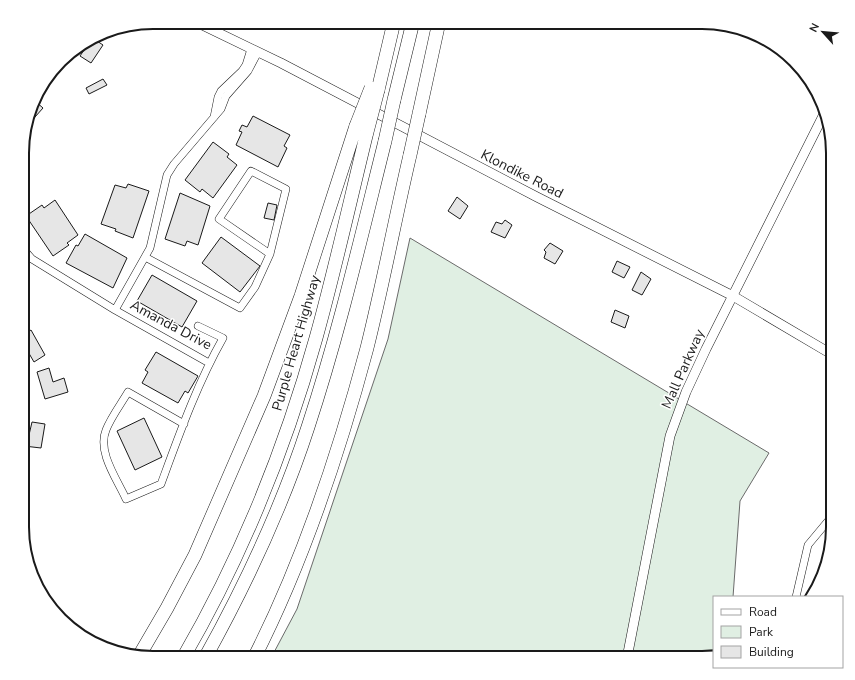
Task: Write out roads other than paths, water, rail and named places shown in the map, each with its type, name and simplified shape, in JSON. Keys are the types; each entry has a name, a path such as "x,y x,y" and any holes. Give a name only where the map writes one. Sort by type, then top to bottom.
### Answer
{"highway":[{"name":"Purple Heart Highway","path":"187,651 208,613 249,527 286,434 316,338 361,129 384,61 392,29"},
{"path":"209,651 230,611 265,538 286,489 308,428 342,314 411,29"},
{"path":"257,651 283,596 304,543 340,442 367,347 437,29"},
{"path":"142,651 167,608 194,555 264,396 361,129"}],"street":[{"name":"Klondike Road","path":"211,29 255,50 530,194 732,296 826,351"},
{"name":"Amanda Drive","path":"115,310 150,248 167,175 174,164 214,117 218,97 221,91 242,71 255,50"},
{"name":"Mall Parkway","path":"628,651 670,436 686,392 732,296 821,120"},
{"path":"145,258 240,308 255,287 270,254 286,189 251,171 219,219 270,254"},
{"name":"Amanda Drive","path":"29,256 32,259 115,310 209,363 223,338 198,326"},
{"path":"184,424 128,392 106,430 104,439 104,450 126,499 161,484 209,363"},
{"path":"796,596 808,545 826,523"}]}
